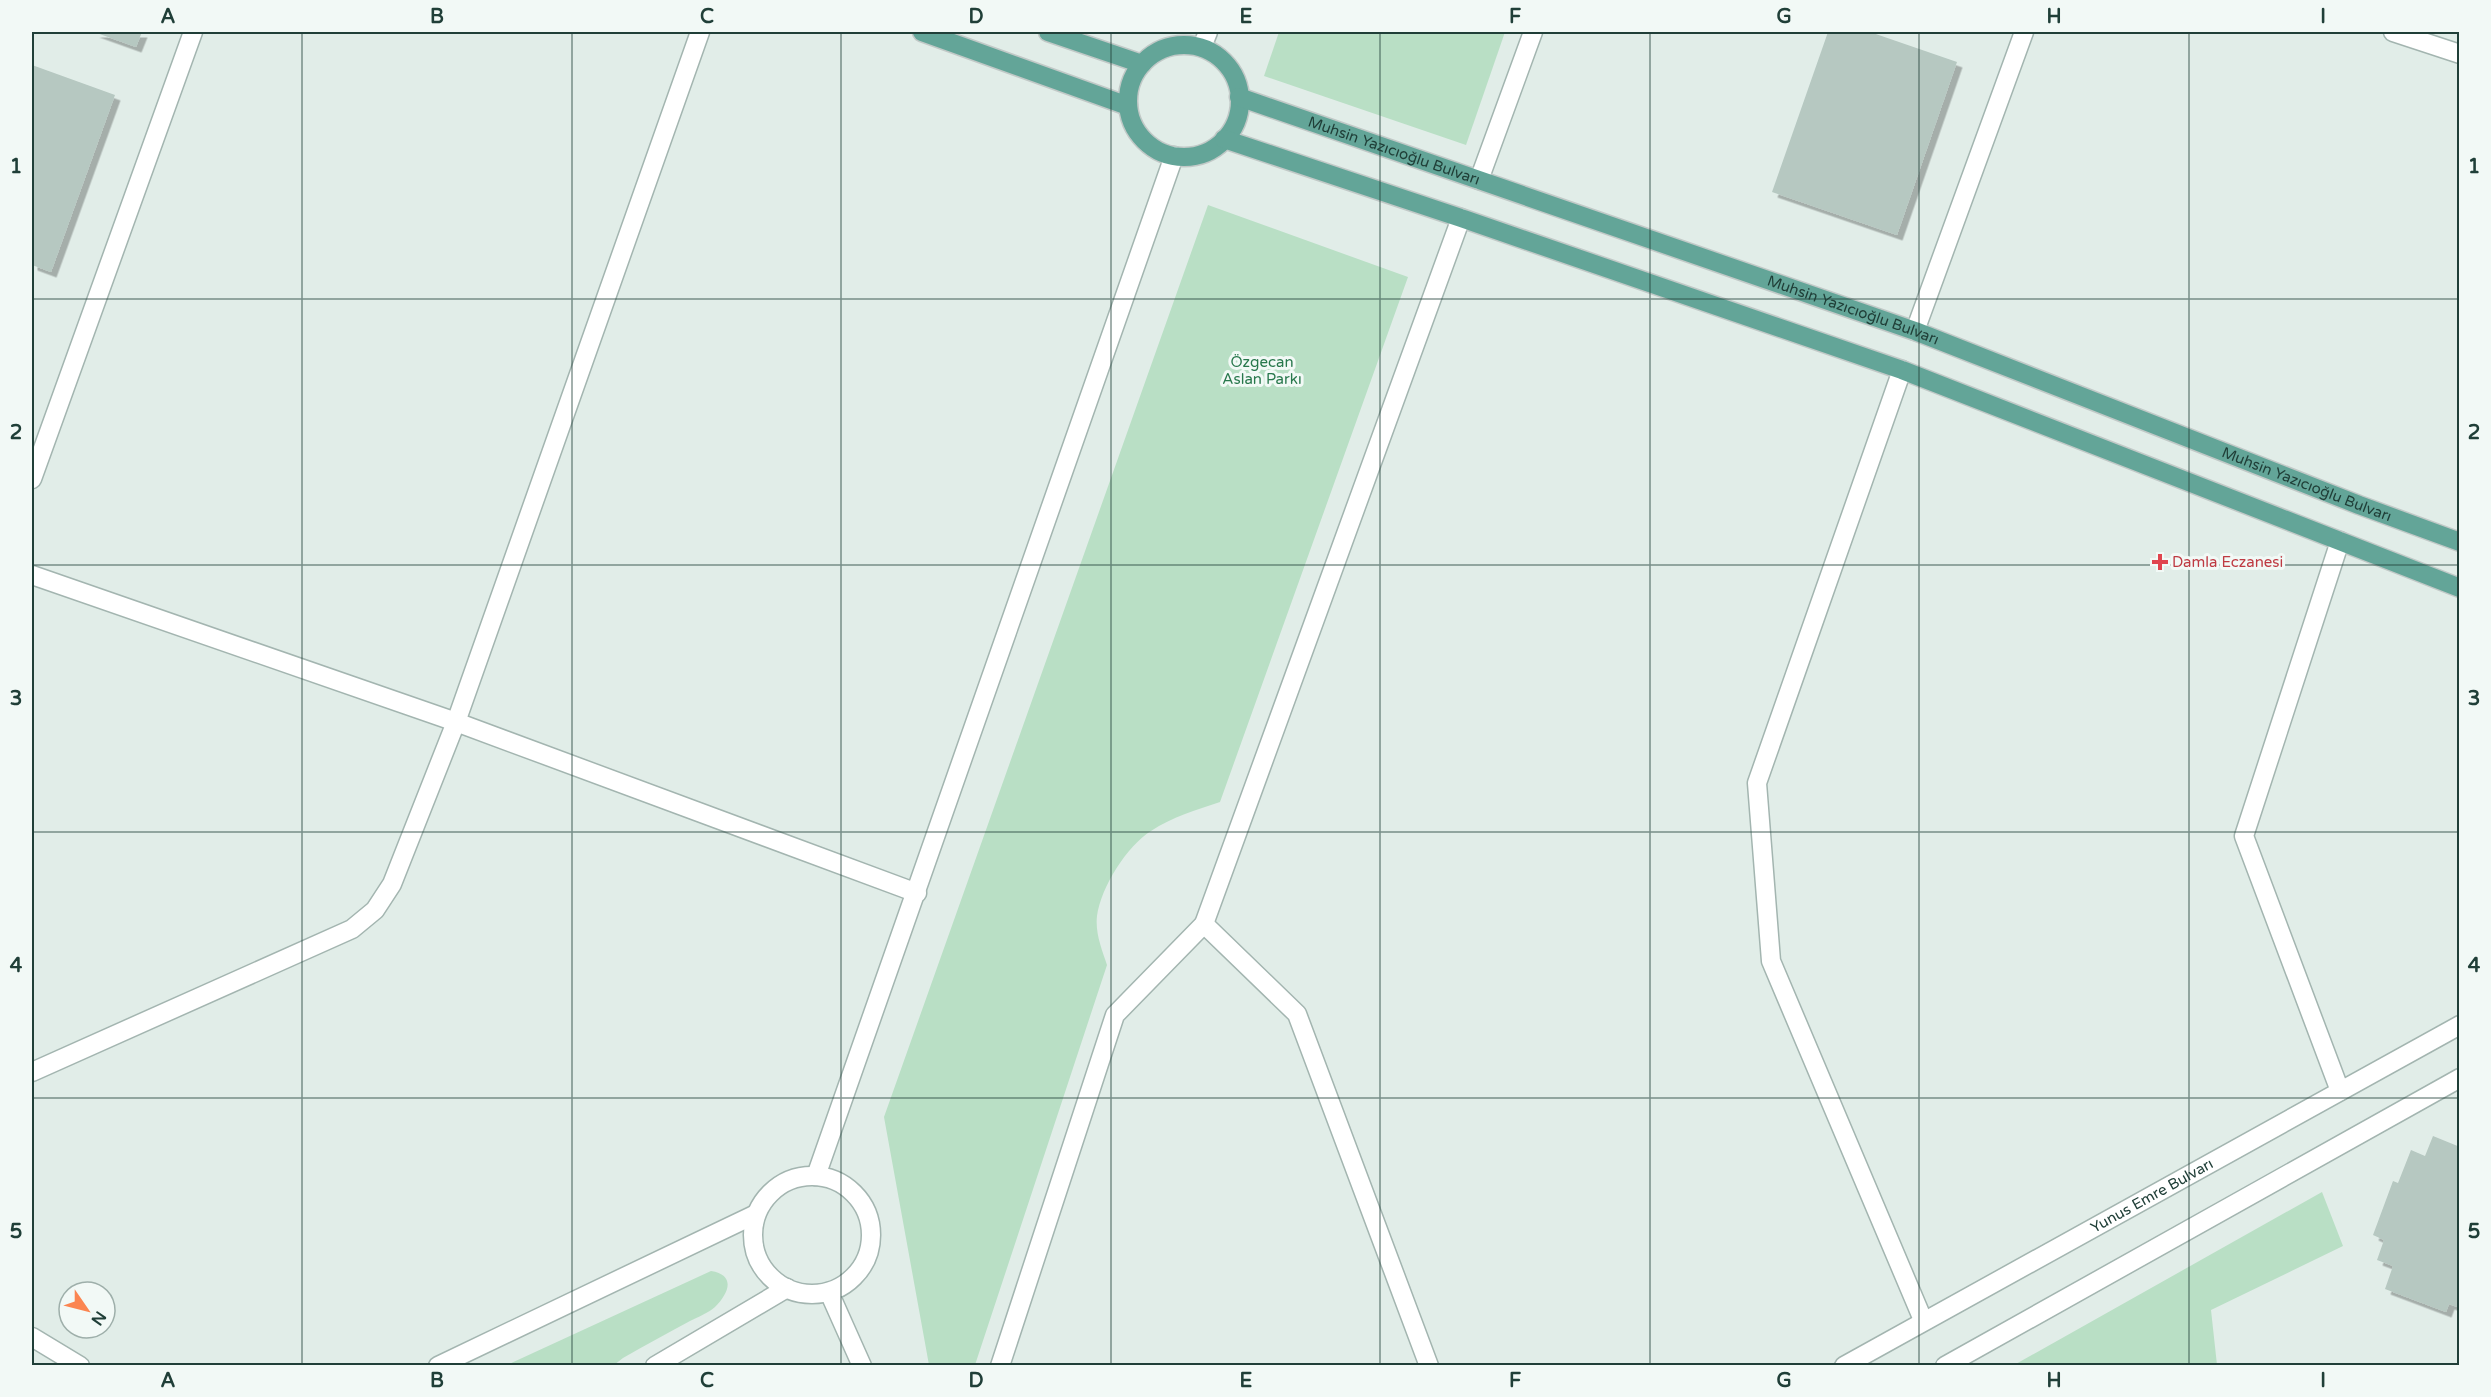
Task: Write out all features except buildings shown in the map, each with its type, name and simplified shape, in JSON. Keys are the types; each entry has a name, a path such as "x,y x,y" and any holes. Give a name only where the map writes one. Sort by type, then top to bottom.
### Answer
{"main road":[{"path":"922,32 1128,106"},
{"path":"1048,32 1142,64"},
{"path":"1205,39 1232,71 1239,97 1240,107 1234,124 1224,140 1209,150 1192,156 1174,156 1157,150 1142,139 1132,123 1128,106 1129,87 1142,64 1149,57 1166,48 1205,39"},
{"name":"Muhsin Yazıcıoğlu Bulvarı","path":"1239,97 1915,331 2359,505 2460,542"},
{"path":"1224,140 1461,218 1902,370 2460,588"}],"street":[{"path":"32,479 193,32"},
{"path":"32,1072 352,930 375,910 392,884 456,722 700,32"},
{"path":"1479,180 1533,32"},
{"path":"1915,331 2024,32"},
{"path":"2393,32 2460,54"},
{"path":"816,1176 1174,156"},
{"path":"1000,1365 1115,1016 1204,924 1461,218"},
{"path":"1902,370 1757,783 1771,961 1923,1320"},
{"path":"2340,541 2244,836 2340,1091"},
{"path":"32,575 456,722 917,893"},
{"path":"1204,924 1297,1014 1429,1365"},
{"name":"Yunus Emre Bulvarı","path":"1844,1365 2460,1025"},
{"path":"1945,1365 2460,1078"},
{"path":"816,1176 834,1180 850,1190 862,1203 869,1220 871,1238 867,1256 858,1271 846,1284 829,1292 811,1294 793,1292 776,1282 763,1269 754,1252 752,1233 756,1214 766,1197 780,1185 798,1177 816,1176"},
{"path":"438,1365 756,1214"},
{"path":"655,1365 787,1288"},
{"path":"829,1292 862,1365"},
{"path":"32,1337 80,1365"}],"green space":[{"path":"1279,32 1505,32 1466,145 1264,76"},
{"name":"Özgecan Aslan Parkı","path":"1208,205 1408,277 1220,802 1176,818 1142,838 1116,868 1099,905 1097,929 1107,965 975,1365 929,1365 884,1117"},
{"path":"2322,1192 2343,1246 2211,1310 2217,1365 2014,1365"},
{"path":"711,1271 724,1276 728,1285 724,1296 715,1307 631,1353 614,1365 507,1365"}],"place":[{"name":"Damla Eczanesi","path":"2160,562"}]}
